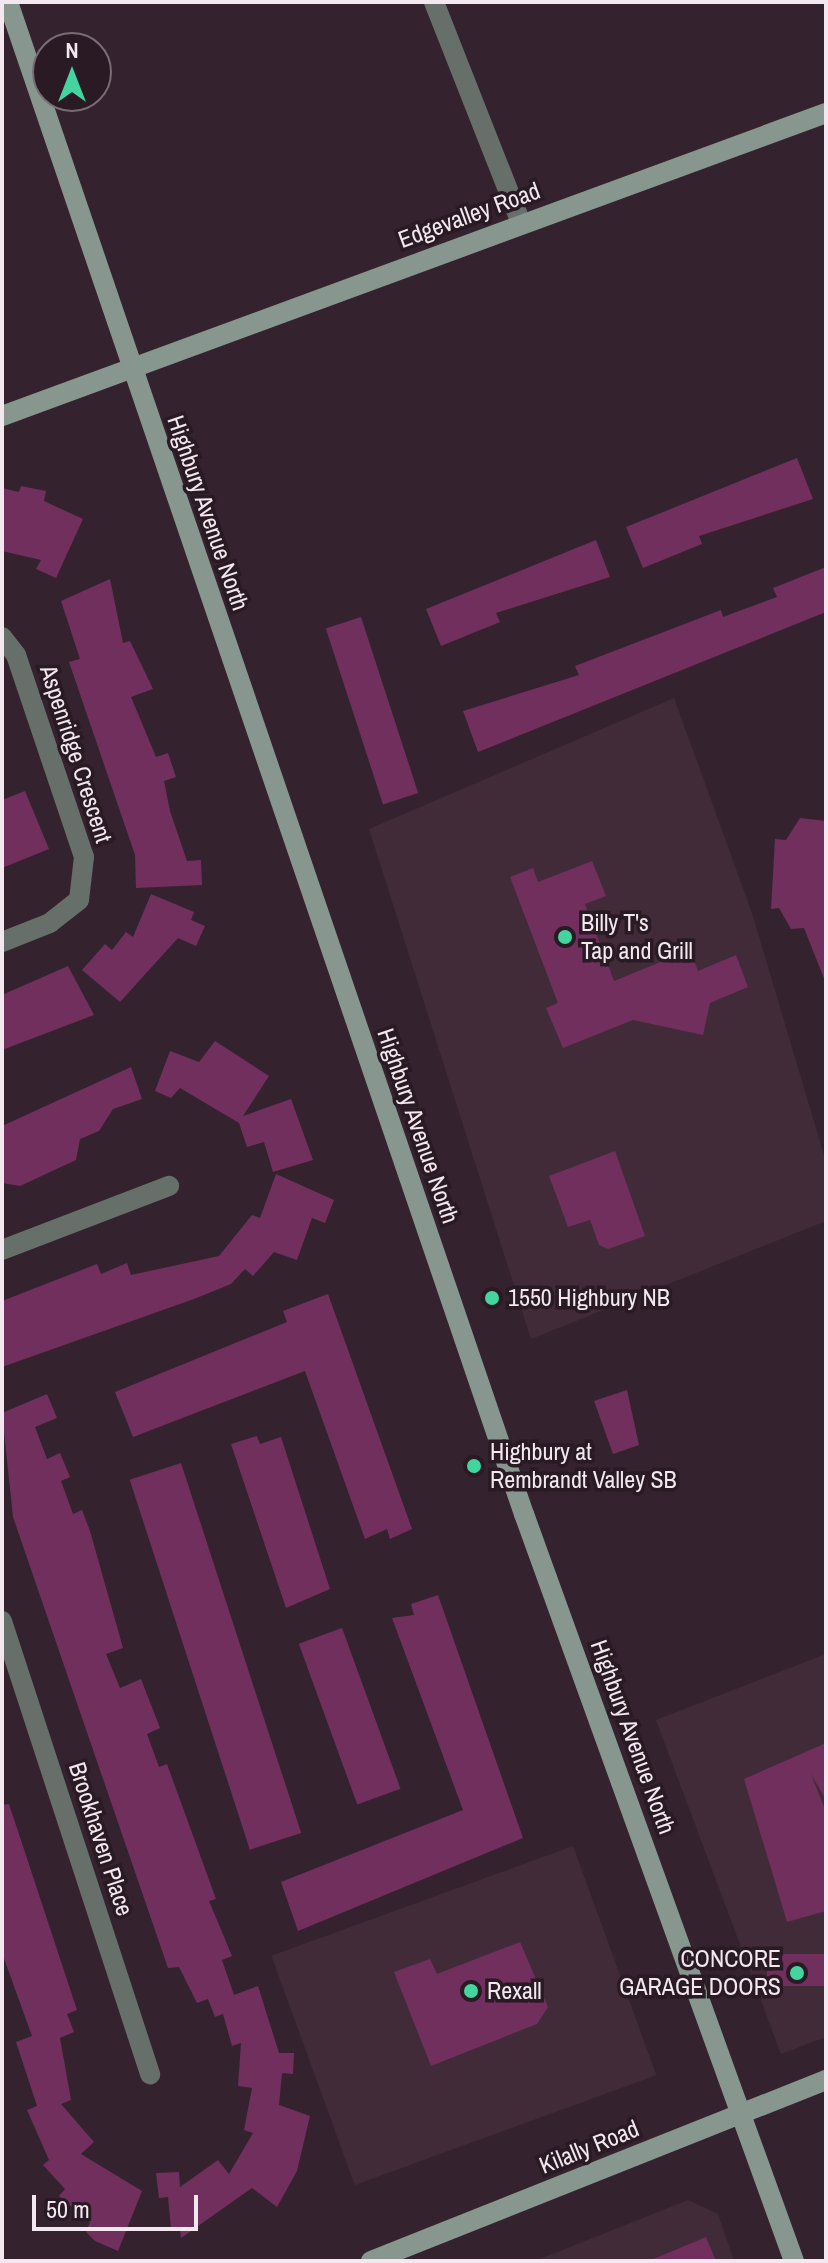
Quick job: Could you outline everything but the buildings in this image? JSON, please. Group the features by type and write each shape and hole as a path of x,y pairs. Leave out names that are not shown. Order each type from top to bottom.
{"main road":[{"name":"Highbury Avenue North","path":"8,2 130,367 524,1514 794,2261"},
{"name":"Edgevalley Road","path":"2,416 826,113"},
{"name":"Kilally Road","path":"371,2261 826,2080"}],"street":[{"path":"434,2 521,223"},
{"name":"Aspenridge Crescent","path":"2,637 16,655 84,857 79,900 50,923 2,942"},
{"path":"2,1250 169,1186"},
{"name":"Brookhaven Place","path":"2,1621 150,2074"}],"shaded area":[{"path":"674,698 752,913 826,1162 826,1221 531,1339 369,829"},
{"path":"826,1654 826,2037 781,2054 656,1720"},
{"path":"573,1846 656,2075 355,2185 271,1956"},
{"path":"688,2200 718,2214 734,2261 535,2261"}],"place":[{"name":"Billy T's Tap and Grill","path":"565,937"},
{"name":"1550 Highbury NB","path":"492,1298"},
{"name":"Highbury at Rembrandt Valley SB","path":"474,1466"},
{"name":"CONCORE GARAGE DOORS","path":"797,1973"},
{"name":"Rexall","path":"471,1991"}]}
